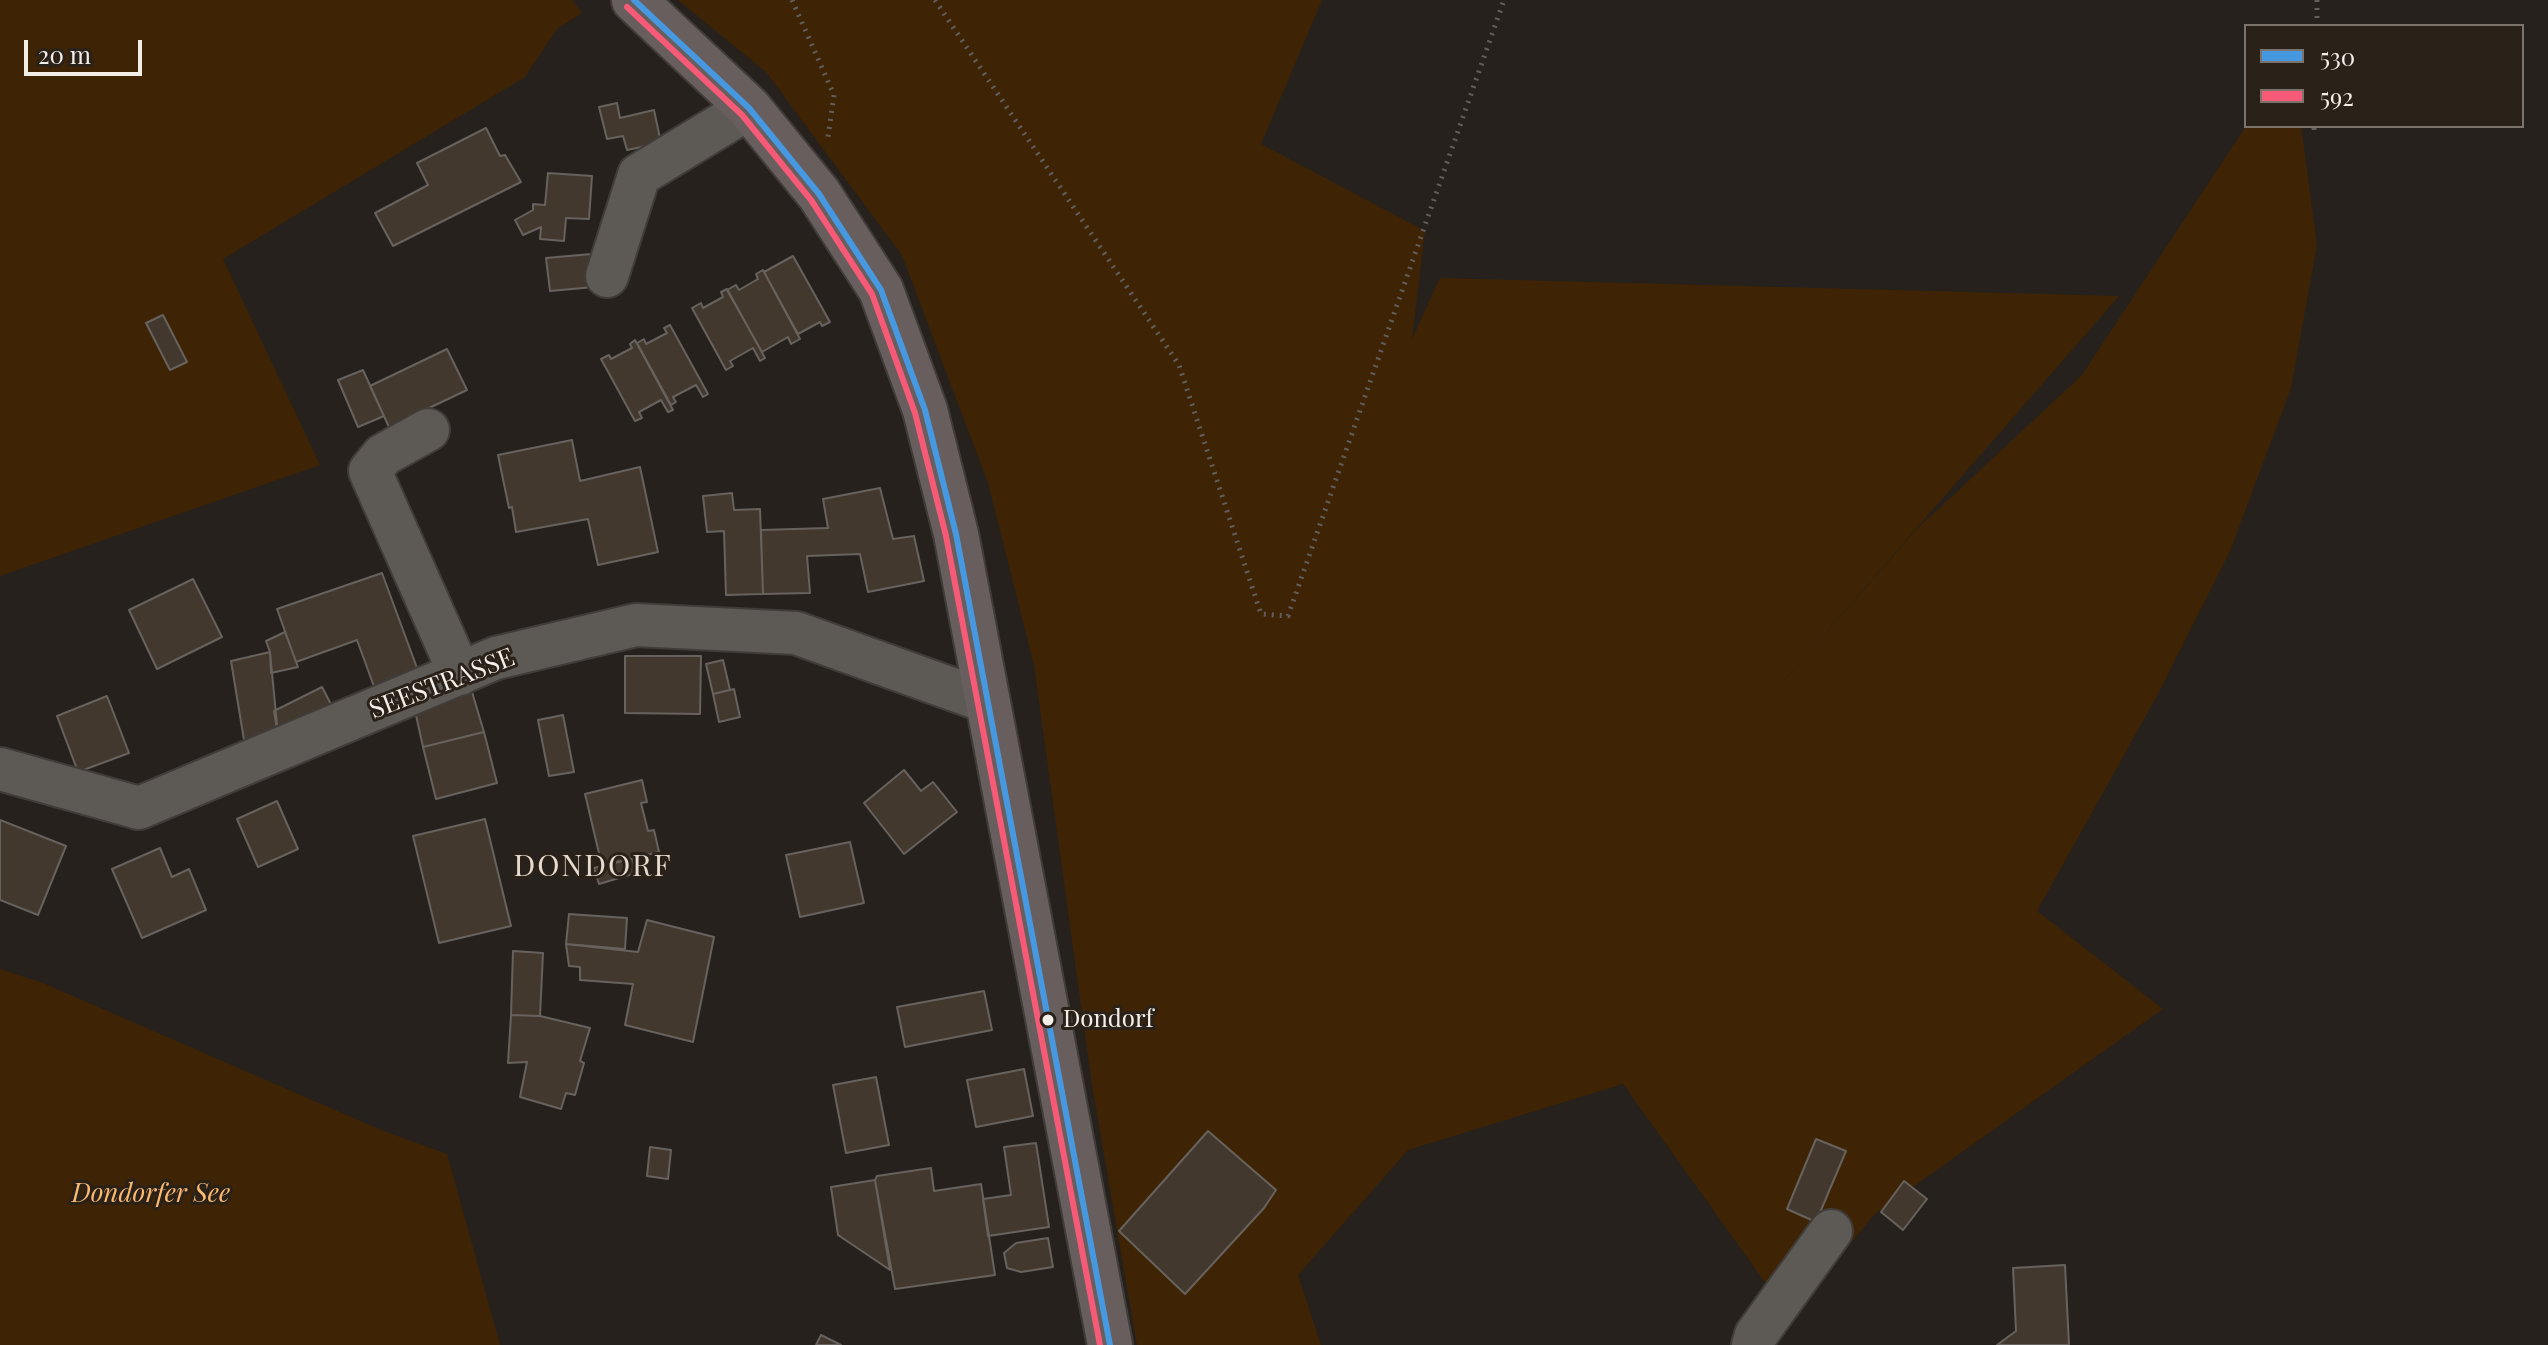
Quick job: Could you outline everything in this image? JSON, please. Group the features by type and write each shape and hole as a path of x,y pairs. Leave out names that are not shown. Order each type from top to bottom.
{"main road":[{"path":"634,0 749,108 819,194 881,290 925,410 956,534 1110,1345"}],"street":[{"path":"607,276 639,175 749,108"},
{"path":"428,430 383,455 370,471 460,674"},
{"name":"SEESTRASSE","path":"0,769 139,808 496,658 636,625 796,633 988,702"},
{"path":"1753,1345 1756,1335 1831,1231"}],"path":[{"path":"792,0 834,95 819,194"},
{"path":"935,0 1179,365 1261,614 1288,616 1504,0"},
{"path":"2317,0 2317,24"}],"green space":[{"path":"0,0 572,0 582,13 557,29 525,77 223,259 320,465 0,576"},
{"path":"678,0 1322,0 1261,144 1425,231 1412,339 1440,278 2119,296 1734,738 1916,530 2082,375 2245,128 2301,128 2317,245 2291,388 2230,551 2158,694 2037,911 2163,1009 1875,1214 1789,1316 1623,1084 1408,1150 1298,1275 1321,1345 1137,1345 1092,1085 1034,665 988,483 902,255 766,72"},
{"name":"Dondorfer See","path":"0,969 43,983 381,1130 447,1154 500,1345 0,1345"}],"building":[{"path":"617,103 620,118 654,110 661,143 627,150 623,136 607,139 599,107"},
{"path":"486,128 500,156 505,155 521,182 393,246 375,213 428,185 417,163"},
{"path":"548,173 592,176 589,219 566,218 564,241 540,239 541,227 523,235 515,220 533,210 533,204 545,205"},
{"path":"591,254 594,287 550,291 546,258"},
{"path":"793,256 830,322 822,326 820,322 798,334 764,272"},
{"path":"763,270 800,339 791,344 788,337 762,352 727,290 736,285 739,290 758,279 756,274"},
{"path":"727,289 765,358 760,361 753,348 730,361 733,366 726,370 692,308 701,303 703,308 723,297 721,292"},
{"path":"163,315 187,362 170,370 146,323"},
{"path":"670,325 708,394 703,397 696,385 673,397 676,402 671,405 637,343 644,339 646,344 667,333 664,328"},
{"path":"635,340 673,410 668,412 661,400 639,412 642,418 635,421 601,359 609,355 611,359 632,348 630,344"},
{"path":"447,349 467,390 389,427 370,386"},
{"path":"363,370 384,416 358,427 338,380"},
{"path":"572,440 580,481 640,467 658,552 598,565 588,519 516,532 498,455"},
{"path":"880,488 893,539 914,536 924,581 868,592 860,554 807,556 810,593 763,594 761,530 828,528 823,499"},
{"path":"732,493 734,510 760,509 763,594 726,595 724,531 707,532 703,496"},
{"path":"382,573 420,676 376,692 357,640 296,662 277,609"},
{"path":"193,579 222,637 157,669 129,610"},
{"path":"285,632 298,667 271,673 266,641"},
{"path":"270,652 278,735 244,740 231,661"},
{"path":"625,656 701,656 700,714 625,713"},
{"path":"723,660 730,690 713,694 706,664"},
{"path":"469,682 484,732 423,747 414,706"},
{"path":"322,687 334,710 278,735 274,711"},
{"path":"734,689 740,717 719,722 713,694"},
{"path":"107,696 129,753 78,772 57,716"},
{"path":"563,715 574,772 549,776 538,720"},
{"path":"484,732 497,783 436,799 423,747"},
{"path":"904,770 921,791 933,782 957,812 904,854 864,803"},
{"path":"642,780 647,802 641,803 648,831 654,830 659,852 602,866 585,794"},
{"path":"277,801 298,849 258,867 237,819"},
{"path":"485,819 511,926 439,943 413,836"},
{"path":"0,820 66,846 38,915 0,900"},
{"path":"850,842 864,903 800,917 786,855"},
{"path":"160,848 172,877 189,869 206,910 142,938 112,869"},
{"path":"632,858 636,873 599,884 594,868"},
{"path":"569,914 627,918 625,949 566,944"},
{"path":"647,920 714,937 693,1042 625,1025 633,984 580,980 580,967 569,966 566,944 638,952"},
{"path":"513,951 543,953 540,1016 511,1015"},
{"path":"984,991 992,1030 905,1047 897,1007"},
{"path":"511,1015 540,1016 590,1028 580,1061 584,1063 575,1095 566,1093 561,1109 520,1097 527,1062 508,1063"},
{"path":"1024,1069 1033,1116 976,1127 967,1080"},
{"path":"876,1077 889,1145 846,1153 833,1085"},
{"path":"1208,1131 1276,1190 1264,1208 1185,1294 1119,1231"},
{"path":"1816,1139 1846,1151 1816,1222 1787,1209"},
{"path":"1036,1143 1049,1227 988,1236 983,1199 1011,1195 1004,1147"},
{"path":"650,1147 671,1150 668,1179 647,1176"},
{"path":"931,1168 934,1191 981,1184 995,1275 895,1289 875,1180 877,1176"},
{"path":"875,1180 890,1270 838,1235 831,1187"},
{"path":"1904,1181 1927,1199 1903,1230 1881,1212"},
{"path":"1048,1238 1053,1267 1021,1272 1007,1268 1004,1253 1016,1243"},
{"path":"2065,1265 2069,1345 1997,1345 2016,1331 2013,1268"},
{"path":"821,1335 841,1345 816,1345"}],"transit line":[{"name":"530","path":"634,0 749,108 819,194 881,290 925,410 956,534 1110,1345"},
{"name":"592","path":"627,7 742,115 811,200 872,294 915,413 946,536 1100,1345"}],"place":[{"name":"Dondorf","path":"1048,1020"}],"district":[{"name":"DONDORF","path":"593,867"}]}
